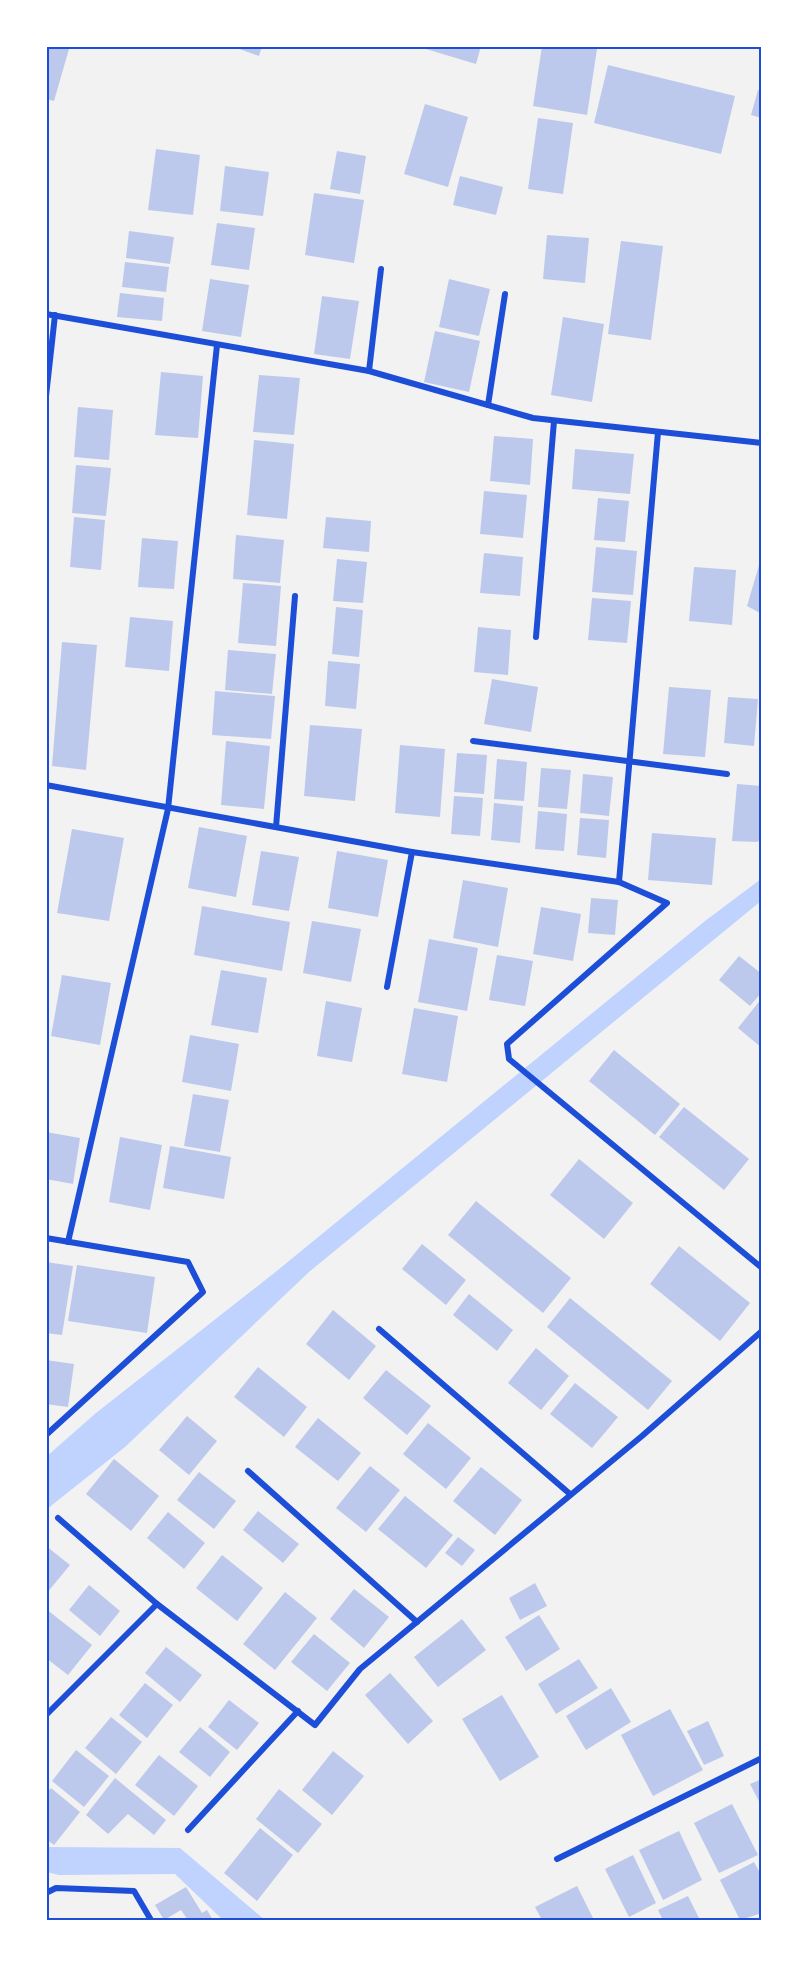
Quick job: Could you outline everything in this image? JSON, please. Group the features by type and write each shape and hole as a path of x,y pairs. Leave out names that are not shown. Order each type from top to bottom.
{"street":[{"path":"369,371 381,269"},
{"path":"488,405 505,294"},
{"path":"46,314 369,371 533,418 762,443"},
{"path":"46,396 55,315"},
{"path":"68,1242 168,809 217,345"},
{"path":"536,637 554,421"},
{"path":"619,882 658,432"},
{"path":"276,827 296,597"},
{"path":"473,741 727,774"},
{"path":"46,785 412,852 619,882 667,903 507,1044 509,1059 762,1268"},
{"path":"387,987 412,852"},
{"path":"46,1238 188,1262 203,1292 46,1435"},
{"path":"379,1329 570,1494"},
{"path":"58,1518 157,1604 315,1725 360,1669 642,1436 762,1331"},
{"path":"248,1471 417,1622"},
{"path":"46,1715 157,1604"},
{"path":"188,1830 298,1711"},
{"path":"556,1859 762,1758"},
{"path":"46,1893 56,1888 134,1892 151,1920"}],"water":[{"path":"761,879 761,901 309,1272 125,1447 47,1509 47,1456 96,1413 273,1274 705,921"},
{"path":"47,1847 180,1848 265,1920 223,1920 175,1874 59,1875 47,1872"}],"building":[{"path":"46,46 69,49 54,101 46,99"},
{"path":"231,46 262,46 259,56"},
{"path":"416,46 481,46 476,64"},
{"path":"542,46 597,49 587,115 533,106"},
{"path":"608,65 735,96 721,154 594,123"},
{"path":"758,90 762,91 762,118 751,115"},
{"path":"425,104 468,117 448,187 404,174"},
{"path":"538,118 573,123 563,194 528,189"},
{"path":"156,149 200,155 193,215 148,210"},
{"path":"337,151 366,156 360,194 330,189"},
{"path":"225,166 269,172 263,216 220,211"},
{"path":"460,176 503,187 496,215 453,205"},
{"path":"314,193 364,200 354,263 305,255"},
{"path":"217,223 255,228 249,270 211,265"},
{"path":"129,231 174,237 170,264 126,258"},
{"path":"547,235 589,238 585,283 543,279"},
{"path":"621,241 663,246 651,340 608,334"},
{"path":"125,262 169,267 166,292 122,287"},
{"path":"210,279 249,285 241,337 202,331"},
{"path":"449,279 490,289 479,336 439,327"},
{"path":"120,293 164,298 162,321 117,317"},
{"path":"322,296 359,301 350,359 314,354"},
{"path":"563,317 604,324 592,402 551,395"},
{"path":"435,331 480,341 469,392 424,382"},
{"path":"161,372 203,376 198,438 155,435"},
{"path":"259,375 300,378 294,435 253,432"},
{"path":"78,407 113,410 109,460 74,457"},
{"path":"494,436 533,439 530,485 490,481"},
{"path":"254,440 294,444 287,519 247,515"},
{"path":"575,449 634,454 630,494 572,489"},
{"path":"76,465 111,468 106,516 72,513"},
{"path":"484,491 527,495 523,538 480,534"},
{"path":"598,498 629,501 625,542 594,540"},
{"path":"74,517 105,520 101,570 70,567"},
{"path":"326,517 371,521 369,552 323,548"},
{"path":"236,535 284,540 280,583 233,579"},
{"path":"142,538 178,541 174,589 138,587"},
{"path":"596,547 637,551 633,595 592,592"},
{"path":"484,553 523,557 520,596 480,593"},
{"path":"762,555 762,614 747,606"},
{"path":"337,559 367,562 363,603 333,601"},
{"path":"694,567 736,570 732,625 689,621"},
{"path":"243,583 281,586 276,646 238,643"},
{"path":"592,598 631,601 627,643 588,640"},
{"path":"336,607 363,610 359,657 332,654"},
{"path":"130,617 173,621 169,671 125,667"},
{"path":"478,627 511,630 508,675 474,672"},
{"path":"62,642 97,645 86,770 52,766"},
{"path":"228,650 276,654 272,694 225,690"},
{"path":"328,661 360,664 356,709 325,706"},
{"path":"492,679 538,687 531,732 484,724"},
{"path":"669,687 711,690 705,757 663,754"},
{"path":"215,691 275,696 271,739 212,735"},
{"path":"728,697 758,699 754,746 724,743"},
{"path":"310,725 362,729 355,801 304,796"},
{"path":"226,741 270,746 264,809 221,805"},
{"path":"400,745 445,749 440,817 395,813"},
{"path":"457,753 487,755 484,794 454,792"},
{"path":"497,759 527,762 524,801 494,799"},
{"path":"541,768 571,770 567,809 538,807"},
{"path":"583,774 613,777 609,816 580,813"},
{"path":"737,784 762,786 762,839 757,842 732,841"},
{"path":"454,796 483,798 480,836 451,834"},
{"path":"494,803 523,806 520,843 491,840"},
{"path":"538,811 567,814 564,851 535,849"},
{"path":"580,818 609,820 606,858 577,855"},
{"path":"199,827 247,836 236,897 188,888"},
{"path":"72,829 124,838 109,921 57,913"},
{"path":"652,833 716,838 712,885 648,880"},
{"path":"261,851 299,857 289,911 252,905"},
{"path":"337,851 388,860 378,917 328,908"},
{"path":"463,880 508,888 498,947 453,938"},
{"path":"591,898 618,900 615,935 588,933"},
{"path":"202,906 290,922 282,971 194,955"},
{"path":"541,907 581,914 573,961 533,954"},
{"path":"312,921 361,929 351,982 303,973"},
{"path":"429,939 478,948 467,1011 418,1002"},
{"path":"497,955 533,961 525,1006 489,1000"},
{"path":"739,956 762,974 762,992 750,1006 719,980"},
{"path":"221,970 267,978 258,1033 211,1025"},
{"path":"62,975 111,983 100,1045 51,1036"},
{"path":"762,998 762,1048 738,1028"},
{"path":"326,1001 362,1008 352,1062 317,1056"},
{"path":"414,1008 458,1016 447,1082 402,1074"},
{"path":"190,1035 239,1044 231,1091 182,1082"},
{"path":"614,1050 680,1104 655,1135 589,1081"},
{"path":"193,1094 229,1100 220,1152 184,1146"},
{"path":"684,1107 749,1159 724,1190 659,1137"},
{"path":"46,1132 80,1138 73,1184 46,1179"},
{"path":"120,1137 162,1145 150,1210 109,1202"},
{"path":"170,1146 231,1157 224,1199 163,1188"},
{"path":"579,1159 633,1203 604,1239 550,1195"},
{"path":"476,1201 571,1278 543,1313 448,1235"},
{"path":"422,1244 466,1280 446,1305 402,1269"},
{"path":"679,1246 750,1303 720,1341 650,1284"},
{"path":"46,1262 73,1266 62,1335 46,1333"},
{"path":"77,1265 155,1277 147,1333 68,1321"},
{"path":"469,1294 513,1330 497,1351 453,1315"},
{"path":"570,1298 672,1381 648,1410 547,1327"},
{"path":"333,1310 376,1346 349,1380 306,1344"},
{"path":"536,1348 569,1376 541,1410 508,1383"},
{"path":"46,1360 74,1364 68,1407 46,1404"},
{"path":"258,1367 307,1407 284,1437 234,1397"},
{"path":"386,1370 431,1406 407,1435 363,1398"},
{"path":"575,1383 618,1417 592,1448 550,1414"},
{"path":"187,1416 217,1441 189,1475 159,1450"},
{"path":"318,1418 361,1453 338,1481 295,1447"},
{"path":"428,1423 471,1458 446,1489 403,1454"},
{"path":"114,1459 159,1496 131,1531 86,1494"},
{"path":"370,1466 400,1490 366,1532 336,1508"},
{"path":"481,1467 522,1500 495,1535 453,1501"},
{"path":"199,1472 236,1501 214,1529 177,1500"},
{"path":"405,1496 453,1535 426,1568 378,1529"},
{"path":"258,1511 299,1544 283,1563 243,1530"},
{"path":"168,1512 205,1543 184,1569 147,1538"},
{"path":"458,1537 475,1550 462,1566 445,1553"},
{"path":"46,1546 70,1565 46,1594"},
{"path":"222,1555 263,1588 237,1621 196,1588"},
{"path":"535,1583 547,1606 520,1620 509,1598"},
{"path":"89,1585 120,1611 100,1636 69,1610"},
{"path":"354,1589 389,1617 364,1648 330,1619"},
{"path":"285,1592 317,1618 275,1670 243,1644"},
{"path":"46,1609 92,1645 68,1675 46,1658"},
{"path":"539,1615 560,1649 526,1671 505,1637"},
{"path":"462,1619 486,1650 438,1687 414,1657"},
{"path":"314,1634 350,1663 327,1691 291,1662"},
{"path":"166,1647 202,1675 180,1702 145,1673"},
{"path":"579,1659 598,1688 556,1714 538,1684"},
{"path":"390,1673 433,1721 408,1744 365,1695"},
{"path":"145,1683 173,1705 147,1738 119,1715"},
{"path":"611,1688 631,1722 586,1750 566,1716"},
{"path":"502,1695 539,1757 500,1781 462,1719"},
{"path":"229,1700 259,1723 237,1750 208,1727"},
{"path":"670,1709 703,1770 653,1796 621,1735"},
{"path":"111,1717 142,1742 116,1774 85,1748"},
{"path":"708,1721 724,1756 704,1765 687,1731"},
{"path":"200,1727 230,1752 210,1777 179,1752"},
{"path":"76,1750 109,1776 84,1807 52,1781"},
{"path":"333,1751 364,1776 332,1815 302,1790"},
{"path":"159,1755 198,1786 174,1816 135,1785"},
{"path":"115,1778 166,1820 154,1835 128,1814 108,1834 86,1815"},
{"path":"762,1779 762,1807 750,1784"},
{"path":"51,1788 80,1812 54,1845 46,1839 46,1794"},
{"path":"279,1789 322,1824 298,1853 256,1819"},
{"path":"732,1804 758,1855 719,1873 694,1823"},
{"path":"260,1828 293,1855 257,1901 224,1873"},
{"path":"679,1831 702,1880 663,1900 639,1850"},
{"path":"633,1855 656,1903 629,1917 605,1869"},
{"path":"754,1862 762,1877 762,1913 740,1920 720,1880"},
{"path":"577,1886 594,1920 542,1920 535,1907"},
{"path":"186,1887 202,1913 207,1910 213,1920 188,1920 181,1910 164,1920 155,1905"},
{"path":"688,1896 700,1920 663,1920 658,1910"}]}
